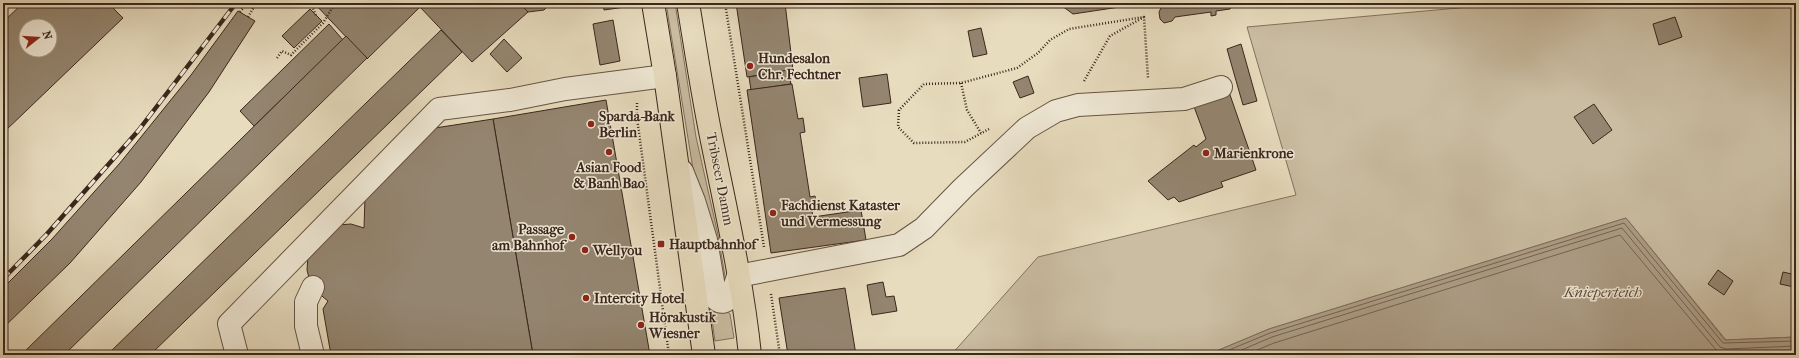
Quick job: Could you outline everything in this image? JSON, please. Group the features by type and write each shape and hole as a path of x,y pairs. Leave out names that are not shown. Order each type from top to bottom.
{"main road":[{"path":"653,3 665,76 704,355"},
{"name":"Tribseer Damm","path":"688,3 702,92 724,196 750,355"}],"lane":[{"path":"237,355 229,324 439,109 510,100 565,89 665,76"},
{"path":"675,151 694,201 706,240 716,299 718,301 726,301 732,295 738,276 899,245 924,228 963,188 1027,128 1056,111 1078,105 1184,99 1221,87"},
{"path":"313,287 306,302 306,326 313,355"}],"path":[{"path":"240,12 247,3"},
{"path":"311,3 316,16"},
{"path":"725,3 768,270 780,355"},
{"path":"278,58 282,51 291,55 323,23 334,5"},
{"path":"248,17 254,7"},
{"path":"994,127 965,142 914,142 898,127 899,110 924,84 961,83 1017,68 1038,53 1050,40 1069,29 1144,17"},
{"path":"1079,84 1084,81 1110,36 1144,17"},
{"path":"1144,17 1150,100"},
{"path":"638,80 637,118 669,355"},
{"path":"961,83 967,110 981,133"}],"shaded area":[{"path":"666,3 675,3 696,137 718,235 727,288 724,290 693,169"},
{"path":"1514,3 1796,3 1796,337 1726,340 1626,218 1269,329 1207,355 951,355 1038,257 1296,195 1247,27"},
{"path":"714,310 728,312 730,314 734,338 715,341 711,313"}],"water":[{"name":"Knieperteich","path":"1626,218 1725,340 1796,337 1796,355 1207,355 1269,329"}],"building":[{"path":"23,3 108,3 123,18 3,133 3,22"},
{"path":"314,3 519,3 528,12 472,62 420,7 367,59"},
{"path":"519,3 551,3 544,10 528,12"},
{"path":"603,3 631,3 632,6 604,10"},
{"path":"736,3 785,3 793,70 747,77"},
{"path":"1058,3 1132,3 1133,5 1073,14"},
{"path":"1161,3 1234,3 1230,9 1216,11 1216,15 1211,16 1211,12 1175,17 1172,21 1164,23 1160,19 1159,12"},
{"path":"310,9 322,21 294,48 282,36"},
{"path":"238,11 255,21 209,92 141,182 70,263 3,328 3,288 52,239 120,163 191,75"},
{"path":"1675,17 1682,37 1659,45 1653,24"},
{"path":"613,20 620,61 600,65 593,24"},
{"path":"329,24 343,40 254,126 240,111"},
{"path":"981,28 987,54 973,57 968,31"},
{"path":"441,30 462,52 150,355 107,355"},
{"path":"346,36 367,58 64,355 21,355"},
{"path":"504,39 522,58 507,72 490,54"},
{"path":"1241,44 1257,101 1243,105 1227,49"},
{"path":"788,70 791,84 751,90 749,77"},
{"path":"887,74 891,103 863,107 859,78"},
{"path":"1028,76 1034,93 1020,98 1013,82"},
{"path":"792,84 798,119 803,118 805,132 800,133 810,197 815,196 817,209 812,211 813,217 861,210 866,240 771,253 747,90"},
{"path":"1229,92 1256,170 1221,182 1223,187 1179,202 1174,197 1168,200 1148,181 1194,145 1196,147 1206,139 1193,104"},
{"name":"Passage am Bahnhof","path":"606,100 650,355 533,355 493,119"},
{"path":"1594,104 1612,130 1593,144 1574,117"},
{"path":"493,119 533,355 331,355 323,309 328,301 317,292 309,278 307,270 308,255 338,225 351,224 364,228 365,197 435,128"},
{"path":"1718,270 1733,281 1724,295 1708,284"},
{"path":"1783,272 1796,275 1794,287 1780,284"},
{"path":"883,282 886,297 894,296 897,311 872,315 867,285"},
{"path":"845,288 856,355 788,355 779,298"}],"railway":[{"path":"3,279 46,235 138,131 236,3"}],"place":[{"name":"Hundesalon Chr. Fechtner","path":"750,66"},
{"name":"Sparda-Bank Berlin","path":"591,124"},
{"name":"Asian Food & Banh Bao","path":"609,152"},
{"name":"Marienkrone","path":"1206,153"},
{"name":"Fachdienst Kataster und Vermessung","path":"773,213"},
{"name":"Passage am Bahnhof","path":"572,237"},
{"name":"Hauptbahnhof","path":"661,244"},
{"name":"Wellyou","path":"585,250"},
{"name":"Intercity Hotel","path":"586,298"},
{"name":"Hörakustik Wiesner","path":"641,325"}]}
